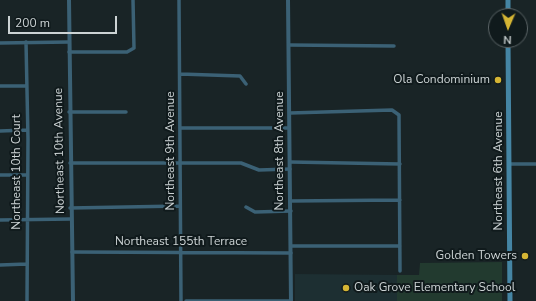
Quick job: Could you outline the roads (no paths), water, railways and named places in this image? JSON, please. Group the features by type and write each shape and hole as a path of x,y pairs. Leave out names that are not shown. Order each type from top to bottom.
{"main road":[{"name":"Northeast 6th Avenue","path":"508,48 510,301"}],"street":[{"name":"Northeast 10th Avenue","path":"69,0 70,219 73,301"},
{"path":"69,52 127,52 134,48 133,0"},
{"name":"Northeast 9th Avenue","path":"179,0 180,206 182,252 181,301"},
{"name":"Northeast 8th Avenue","path":"288,0 291,301"},
{"name":"Northeast 10th Court","path":"26,42 28,130 27,301"},
{"path":"0,43 69,42"},
{"path":"289,45 394,46"},
{"path":"180,74 240,76 246,84"},
{"path":"0,86 26,86"},
{"path":"290,113 392,110 399,115 400,271"},
{"path":"69,112 126,112"},
{"path":"180,128 289,128"},
{"path":"0,131 28,130"},
{"path":"290,162 400,164"},
{"path":"70,163 240,163 259,170 290,170"},
{"path":"510,164 536,164"},
{"path":"0,175 27,175"},
{"path":"290,201 400,200"},
{"path":"70,208 180,206"},
{"path":"246,207 255,212 291,211"},
{"path":"0,220 70,219"},
{"path":"291,246 400,246"},
{"name":"Northeast 155th Terrace","path":"72,252 291,252"},
{"path":"0,265 27,264"},
{"path":"186,301 291,301"}],"place":[{"name":"Ola Condominium","path":"498,80"},
{"name":"Golden Towers","path":"525,256"},
{"name":"Oak Grove Elementary School","path":"346,288"}]}
